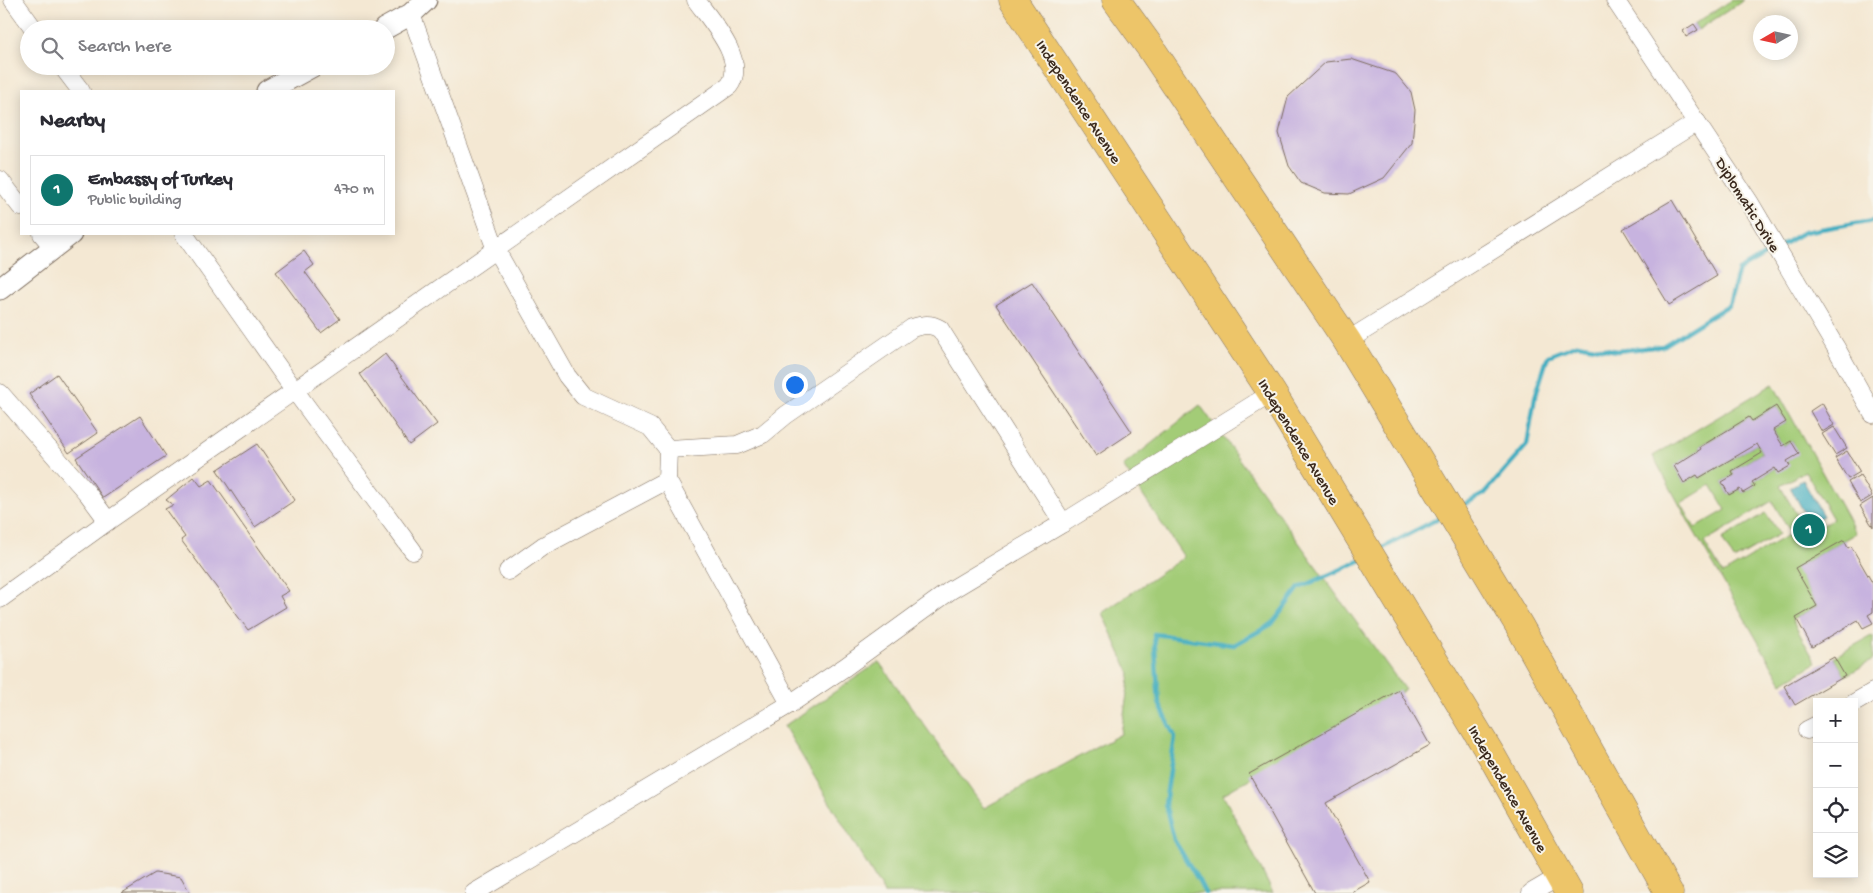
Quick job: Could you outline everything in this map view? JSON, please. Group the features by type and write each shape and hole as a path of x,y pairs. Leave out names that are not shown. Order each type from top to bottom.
{"main road":[{"name":"Independence Avenue","path":"1013,0 1272,393 1493,758 1565,885"},
{"path":"1116,0 1150,47 1346,341 1520,627 1669,893"}],"street":[{"path":"13,0 27,20"},
{"path":"0,599 108,520 729,86 735,79 736,70 734,63 722,37 696,0"},
{"name":"Diplomatic Drive","path":"1615,0 1750,203 1873,414"},
{"path":"395,21 418,5 496,250 567,376 583,396 650,427 668,449 667,480 790,704"},
{"path":"69,75 80,90"},
{"path":"269,90 296,75"},
{"path":"1346,341 1696,122"},
{"path":"0,180 20,206"},
{"path":"0,289 47,241 68,235"},
{"path":"185,235 295,391 413,551"},
{"path":"668,449 737,446 763,434 786,415 912,328 924,324 933,325 940,330 1063,523"},
{"path":"0,392 108,520"},
{"path":"474,893 790,704 845,667 951,590 1272,393"},
{"path":"508,571 543,546 667,480"},
{"path":"1858,701 1873,692"},
{"path":"1532,893 1565,885"}],"green space":[{"path":"1732,0 1744,0 1698,30 1694,24"},
{"path":"1773,384 1856,533 1796,568 1817,606 1792,620 1816,663 1782,683 1691,526 1653,456","holes":["1776,406 1786,422 1773,430 1783,446 1791,441 1798,454 1752,482 1755,486 1743,493 1740,489 1729,495 1722,482 1734,475 1732,471 1762,453 1757,444 1699,478 1697,475 1684,483 1674,466 1701,449 1700,446 1749,417 1752,421","1805,471 1833,519 1808,534 1780,486","1711,485 1726,510 1695,528 1681,503","1772,501 1791,533 1723,574 1704,542"]},
{"path":"1200,405 1405,690 1223,794 1273,893 884,893 784,726 879,662 984,808 1121,734 1130,674 1102,613 1184,557 1123,466"},
{"path":"1766,513 1779,534 1734,560 1722,539"},
{"path":"1873,635 1873,660 1845,676 1834,657"}],"water":[{"path":"1803,480 1823,516 1810,523 1790,487"}],"building":[{"path":"1694,24 1698,30 1686,37 1683,31"},
{"path":"1351,59 1396,74 1411,92 1415,110 1412,143 1384,178 1349,194 1325,193 1301,183 1289,166 1279,133 1288,97 1326,62"},
{"path":"1672,200 1717,276 1669,305 1623,229"},
{"path":"304,251 314,265 305,272 340,319 321,333 276,272"},
{"path":"1032,282 1132,432 1096,456 996,305"},
{"path":"385,354 437,424 409,445 360,374"},
{"path":"57,374 98,433 69,453 29,394"},
{"path":"1822,403 1834,425 1822,432 1810,411"},
{"path":"1776,406 1786,422 1773,430 1783,446 1791,441 1799,454 1787,461 1790,466 1778,473 1775,468 1752,482 1755,486 1743,493 1740,489 1729,495 1722,482 1734,475 1732,471 1762,453 1757,444 1699,478 1697,475 1684,483 1674,466 1701,449 1700,447 1749,417 1752,421"},
{"path":"140,416 166,456 103,498 76,458"},
{"path":"1834,427 1847,448 1835,455 1822,434"},
{"path":"257,444 295,500 255,527 217,470"},
{"path":"1847,451 1860,472 1848,479 1835,458"},
{"path":"1860,475 1872,496 1860,503 1848,482"},
{"path":"194,477 201,486 211,480 289,591 280,596 286,607 248,630 181,540 185,537 165,509 173,505 166,500"},
{"path":"1873,498 1873,527 1860,506"},
{"path":"1844,540 1848,548 1851,546 1873,584 1873,612 1868,615 1873,623 1863,628 1858,620 1812,647 1796,618 1817,606 1795,568"},
{"path":"1834,657 1845,676 1795,705 1784,686"},
{"path":"1399,690 1430,745 1326,803 1370,882 1351,893 1315,893 1249,774"},
{"path":"155,873 181,877 190,893 122,893"}],"waterway":[{"path":"1780,246 1804,232 1873,220"},
{"path":"1459,507 1484,494 1527,445 1535,397 1548,356 1578,344 1617,351 1663,346 1729,305 1739,270 1773,250"},
{"path":"1377,551 1443,516"},
{"path":"1205,893 1174,840 1165,804 1175,737 1159,703 1154,634 1234,645 1272,624 1299,588 1362,560"}],"place":[{"name":"Embassy of Turkey","path":"1809,530"}]}
